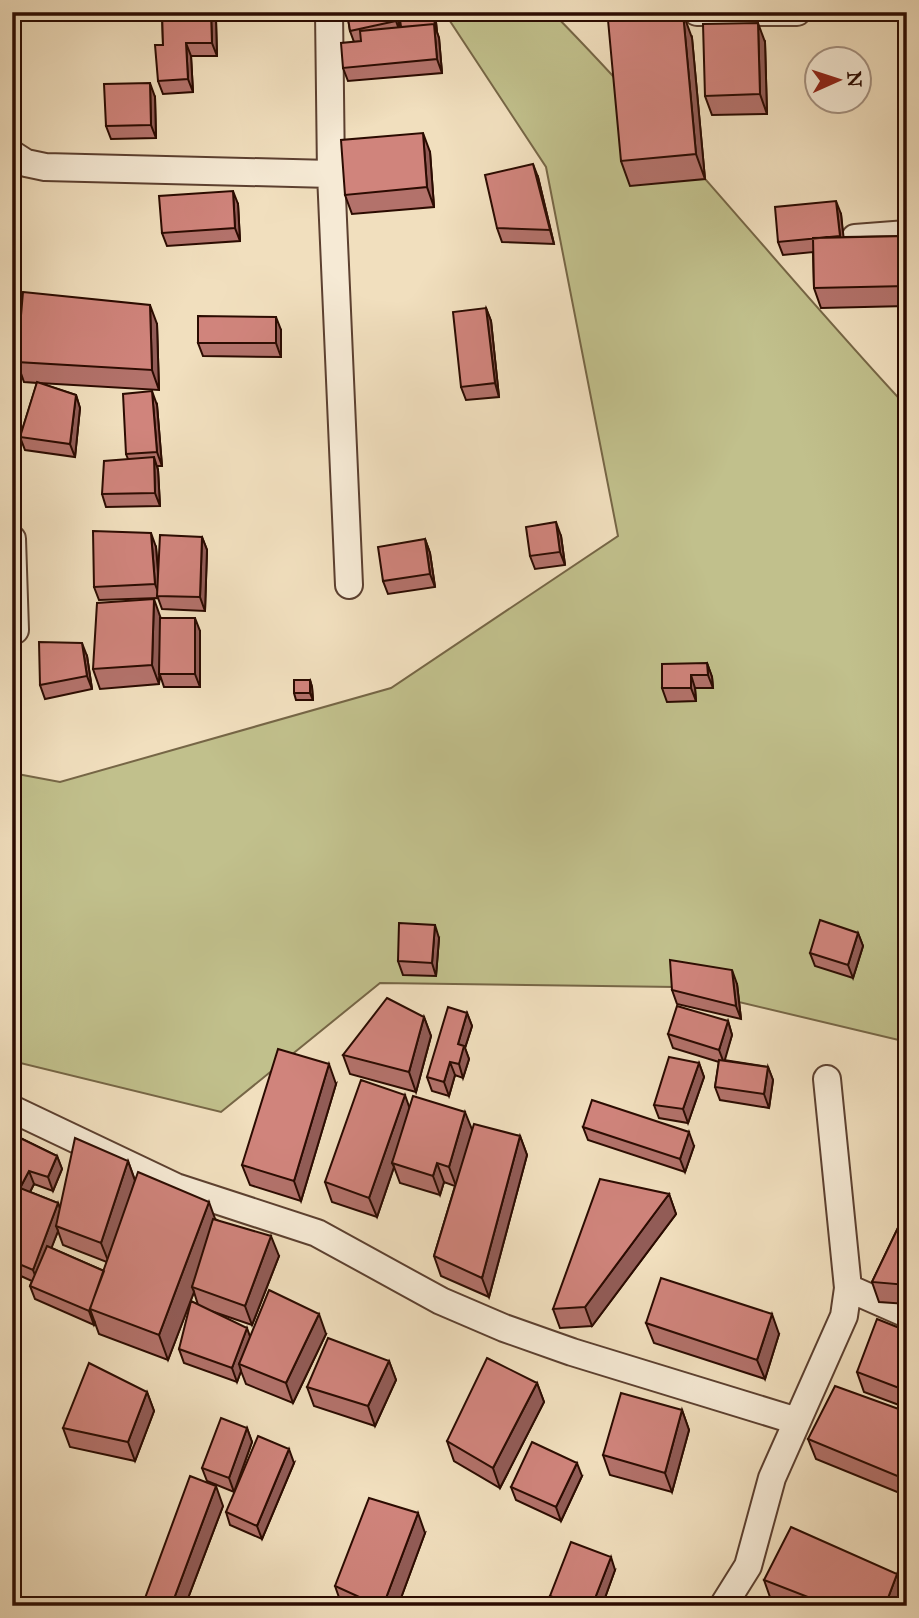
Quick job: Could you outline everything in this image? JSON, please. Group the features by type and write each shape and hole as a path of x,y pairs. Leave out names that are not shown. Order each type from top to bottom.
{"street":[{"path":"329,12 331,174 349,585"},
{"path":"698,12 797,12"},
{"path":"12,154 26,163 45,167 331,174"},
{"path":"855,238 907,234"},
{"path":"12,539 15,630"},
{"path":"723,1606 748,1566 772,1478 844,1317 849,1288 827,1079"},
{"path":"12,1109 176,1186 317,1233 441,1301 504,1328 572,1352 797,1421"},
{"path":"849,1288 907,1314"}],"shaded area":[{"path":"444,12 552,12 643,109 907,407 907,1042 676,987 380,983 221,1112 12,1061 12,773 60,782 391,688 618,536 546,167"}],"building":[{"path":"162,12 211,12 212,43 186,43 188,79 158,81 155,45 163,45"},
{"path":"347,12 394,12 396,21 350,31"},
{"path":"399,12 433,12 435,25 401,27"},
{"path":"683,13 696,154 621,161 608,20"},
{"path":"758,23 760,94 705,96 703,24"},
{"path":"434,24 437,59 343,68 341,43 361,41 360,31"},
{"path":"150,83 151,125 106,126 104,84"},
{"path":"423,133 427,187 345,195 341,140"},
{"path":"533,164 550,230 497,228 485,175"},
{"path":"233,191 235,228 162,233 159,196"},
{"path":"836,201 840,236 778,242 775,207"},
{"path":"907,236 907,286 814,288 813,238"},
{"path":"23,292 150,305 152,370 17,362"},
{"path":"486,308 495,383 461,387 453,312"},
{"path":"198,316 276,317 276,343 198,343"},
{"path":"37,382 76,395 70,444 20,437"},
{"path":"152,391 157,452 126,454 123,394"},
{"path":"154,457 155,493 102,494 104,461"},
{"path":"556,522 560,552 530,556 526,527"},
{"path":"93,531 151,533 155,584 94,587"},
{"path":"160,535 202,537 200,597 157,596"},
{"path":"425,539 430,574 383,581 378,547"},
{"path":"154,599 152,665 93,669 97,603"},
{"path":"160,618 195,618 195,674 159,674"},
{"path":"39,642 82,643 87,676 40,685"},
{"path":"707,663 708,675 691,675 691,688 662,688 662,664"},
{"path":"294,680 310,680 310,693 294,693"},
{"path":"820,920 858,933 848,965 810,953"},
{"path":"399,923 435,925 432,963 398,961"},
{"path":"670,960 732,970 736,1006 672,990"},
{"path":"387,998 424,1017 409,1072 343,1055"},
{"path":"677,1006 728,1021 719,1050 668,1034"},
{"path":"448,1007 467,1013 458,1044 464,1046 459,1064 450,1062 444,1082 427,1077"},
{"path":"278,1049 329,1064 294,1181 242,1165"},
{"path":"669,1057 699,1063 683,1109 654,1105"},
{"path":"719,1060 768,1067 764,1094 715,1087"},
{"path":"361,1080 405,1095 369,1198 325,1182"},
{"path":"413,1096 465,1112 449,1167 437,1163 433,1176 392,1163"},
{"path":"592,1100 689,1132 680,1159 583,1127"},
{"path":"474,1124 520,1136 482,1278 434,1256"},
{"path":"12,1134 57,1156 48,1177 29,1171 20,1188 12,1186"},
{"path":"75,1138 128,1161 101,1243 56,1226"},
{"path":"138,1172 209,1202 159,1335 90,1309"},
{"path":"600,1179 669,1194 585,1307 553,1309"},
{"path":"20,1188 58,1203 33,1270 12,1261 12,1208"},
{"path":"907,1209 907,1285 872,1282"},
{"path":"213,1219 271,1236 245,1306 192,1287"},
{"path":"47,1246 104,1271 89,1311 30,1286"},
{"path":"661,1278 772,1314 757,1360 646,1323"},
{"path":"269,1290 319,1314 286,1383 239,1364"},
{"path":"191,1301 247,1328 232,1368 179,1349"},
{"path":"877,1319 907,1331 907,1391 857,1372"},
{"path":"328,1338 389,1361 368,1406 307,1387"},
{"path":"487,1358 537,1383 493,1468 447,1441"},
{"path":"89,1363 147,1392 128,1442 63,1428"},
{"path":"835,1386 907,1412 907,1480 808,1439"},
{"path":"621,1393 682,1410 665,1473 603,1455"},
{"path":"221,1418 247,1428 229,1478 202,1468"},
{"path":"258,1436 289,1449 257,1526 226,1512"},
{"path":"532,1442 577,1463 556,1507 511,1487"},
{"path":"190,1476 216,1486 172,1604 144,1601"},
{"path":"369,1498 418,1513 383,1606 335,1586"},
{"path":"791,1527 897,1574 885,1606 831,1606 764,1580"},
{"path":"571,1542 611,1557 592,1606 576,1606 550,1596"},
{"path":"12,1595 45,1606 12,1606"}]}
